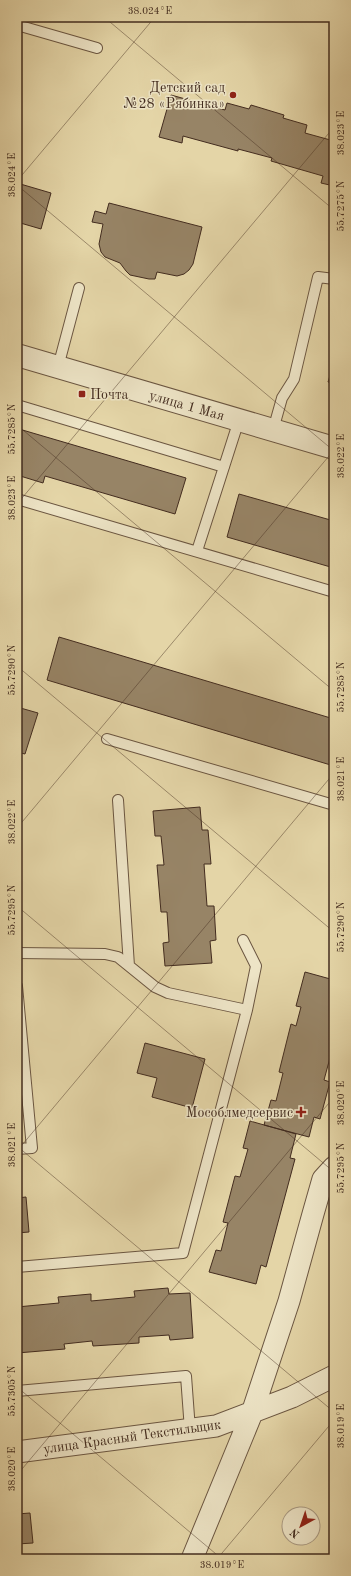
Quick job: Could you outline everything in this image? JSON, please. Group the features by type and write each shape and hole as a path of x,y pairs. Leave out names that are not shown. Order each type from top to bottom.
{"street":[{"name":"улица 1 Мая","path":"17,355 334,448"},
{"path":"192,1559 252,1413 289,1301 312,1214 324,1180 334,1167"},
{"name":"улица Красный Текстильщик","path":"17,1452 216,1426 292,1397 334,1376"}],"lane":[{"path":"17,25 97,48"},
{"path":"273,430 282,398 294,379 318,276 334,279"},
{"path":"58,367 79,288"},
{"path":"17,405 224,467"},
{"path":"197,551 239,420"},
{"path":"17,498 334,592"},
{"path":"107,739 334,805"},
{"path":"118,800 129,966"},
{"path":"17,1267 183,1253 247,1010 256,966 243,940"},
{"path":"17,953 105,954 118,957 155,987 168,993 247,1010"},
{"path":"17,986 32,1148 17,1149"},
{"path":"17,1391 186,1376 190,1430"}],"building":[{"path":"171,95 225,110 227,103 249,109 251,105 284,115 283,118 307,125 305,133 334,141 334,186 321,183 323,176 271,161 272,158 238,149 238,151 183,136 182,143 159,137"},
{"path":"17,183 51,193 41,229 17,222"},
{"path":"109,203 202,227 193,264 189,270 184,274 177,276 157,272 155,279 149,279 130,275 120,263 105,257 101,252 99,244 103,224 92,222 95,211 106,214"},
{"path":"334,362 334,384 328,382"},
{"path":"19,429 186,478 175,514 45,476 43,483 17,475 17,434"},
{"path":"239,494 334,521 334,568 227,537"},
{"path":"59,637 334,719 334,766 47,680"},
{"path":"17,707 38,713 25,754 17,752"},
{"path":"200,807 202,830 208,830 211,864 204,864 207,906 214,906 216,940 210,941 212,963 165,966 163,943 169,942 167,912 161,912 157,865 164,865 161,836 155,836 153,811"},
{"path":"305,972 334,980 334,1043 324,1080 330,1082 320,1119 314,1117 309,1137 264,1125 271,1100 276,1101 283,1073 279,1072 291,1024 296,1026 301,1007 296,1006"},
{"path":"145,1043 205,1059 192,1108 152,1097 157,1078 137,1073"},
{"path":"250,1121 296,1134 290,1158 295,1159 266,1267 261,1265 256,1284 209,1272 216,1250 221,1251 228,1223 223,1222 235,1176 240,1177 248,1149 243,1148"},
{"path":"26,1197 29,1232 17,1233 17,1198"},
{"path":"168,1288 169,1294 190,1293 193,1338 170,1340 169,1335 139,1337 139,1343 93,1346 92,1341 64,1344 65,1349 17,1353 17,1307 59,1303 58,1297 91,1294 91,1301 135,1297 134,1291"},
{"path":"30,1513 33,1543 17,1544 17,1514"}],"place":[{"name":"Детский сад №28 «Рябинка»","path":"233,95"},
{"name":"Почта","path":"82,394"},
{"name":"Мособлмедсервис","path":"301,1112"}]}
